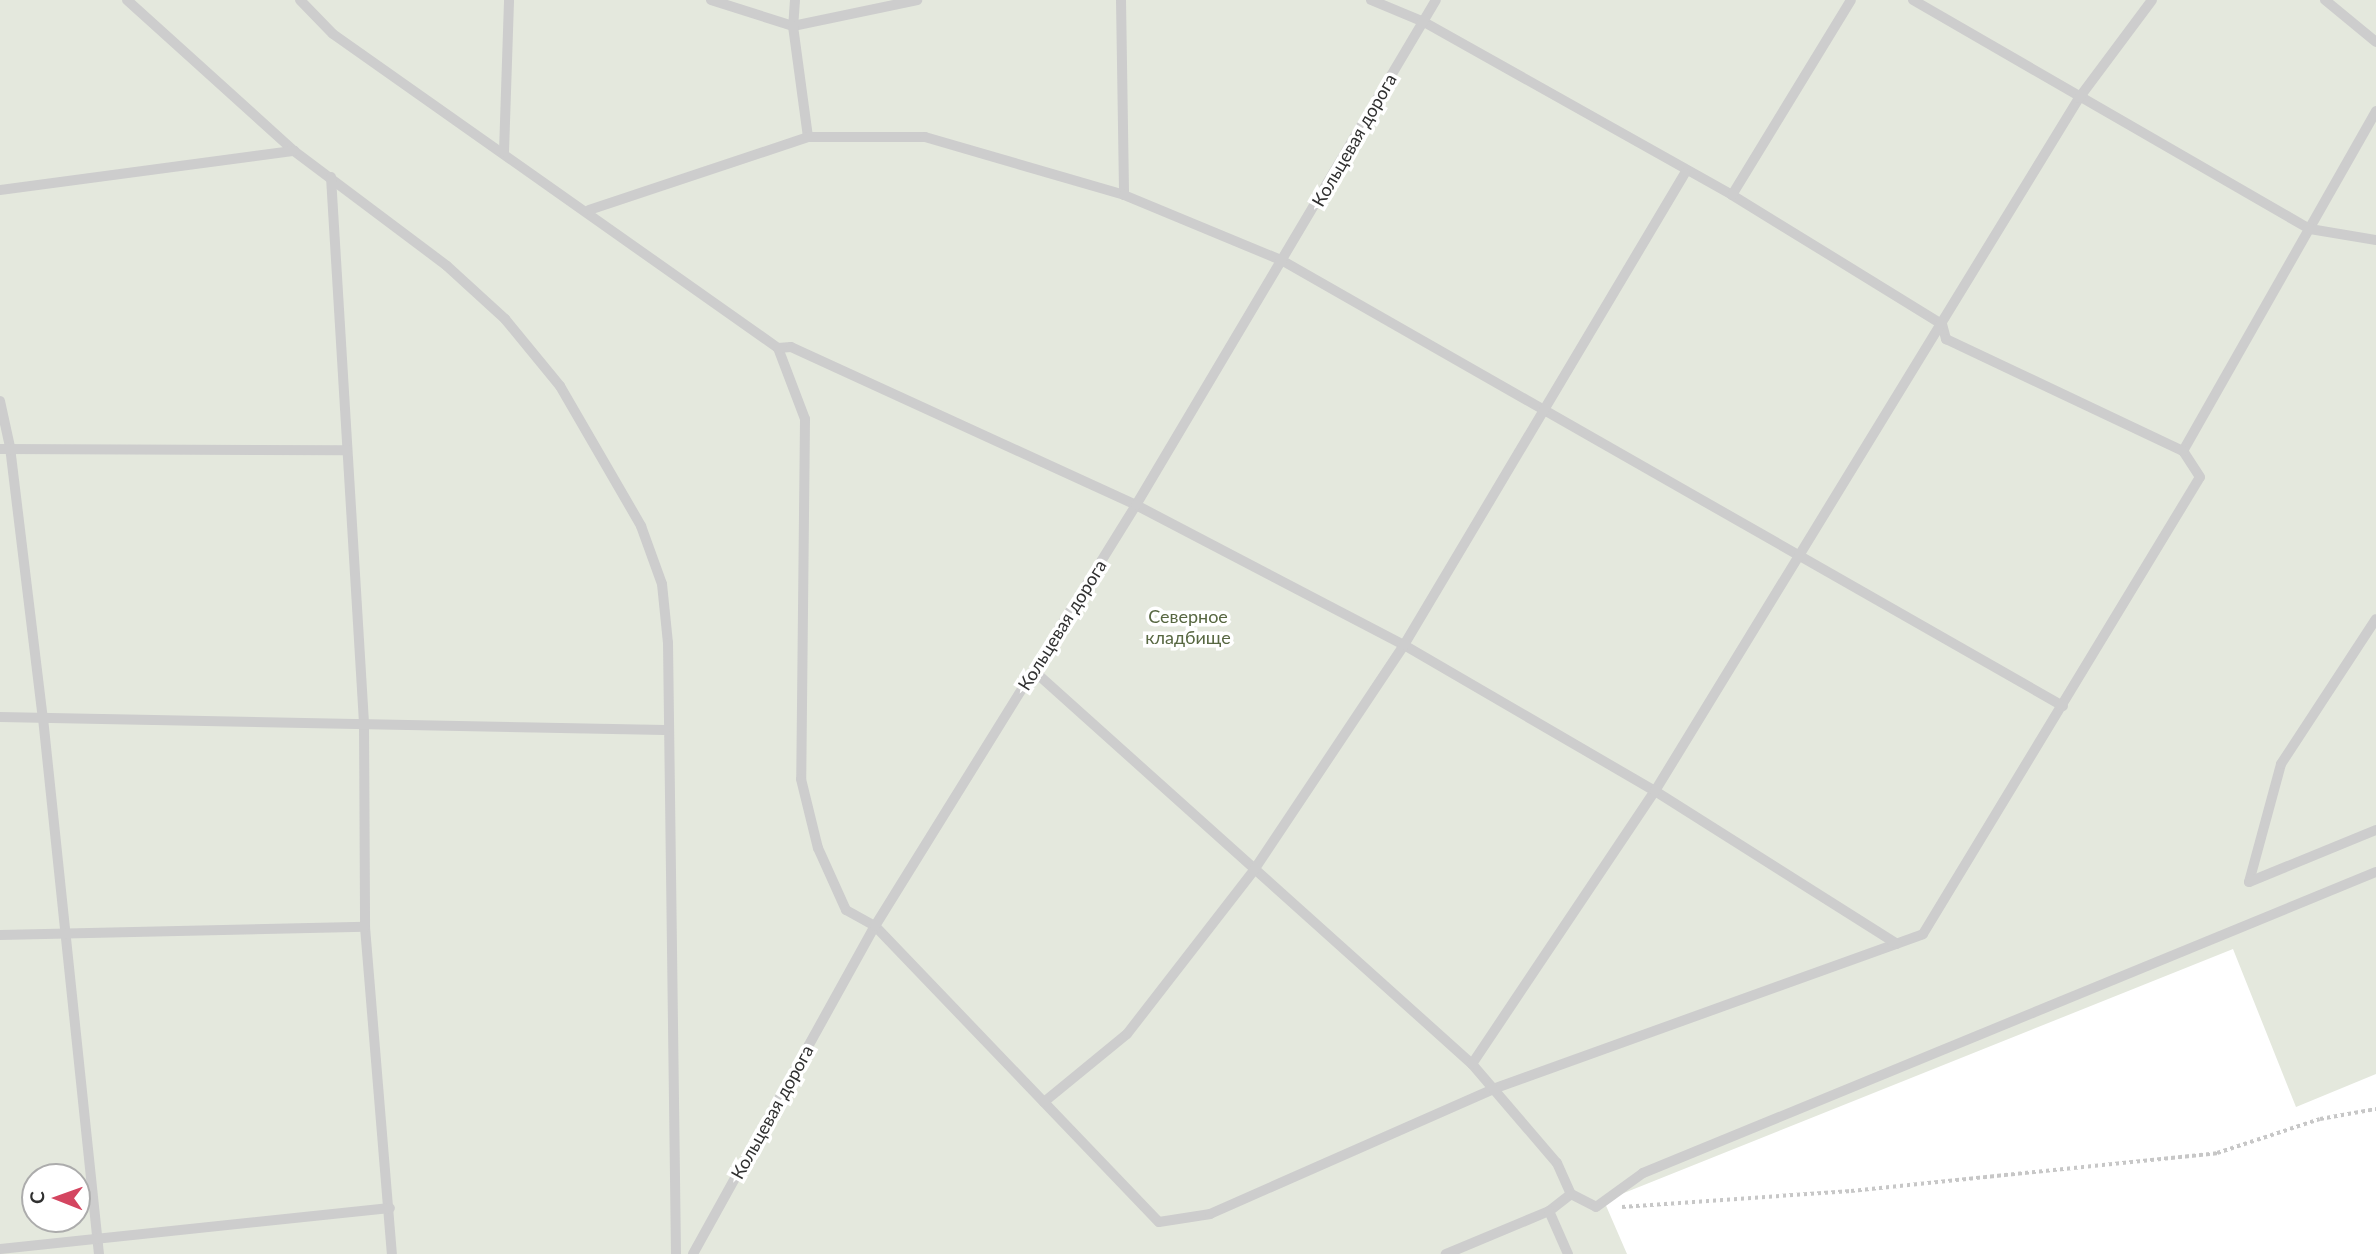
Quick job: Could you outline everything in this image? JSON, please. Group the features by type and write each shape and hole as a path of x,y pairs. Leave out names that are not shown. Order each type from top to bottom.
{"lane":[{"path":"127,0 294,151 447,266 505,319 560,386 604,454 641,526 662,584 668,643 665,730 676,1254"},
{"path":"300,0 332,34 589,210 778,348 805,419 809,470 802,779 818,848 846,910 875,926 1159,1222 1210,1214 1493,1089 1923,934 2200,477 2183,451 1947,339 1941,324 1732,195 1685,173 1424,22 1371,0"},
{"path":"504,152 509,0"},
{"path":"711,0 793,26 917,0"},
{"path":"795,0 793,26 808,137"},
{"path":"1121,0 1124,195"},
{"name":"Кольцевая дорога","path":"693,1254 875,926 1136,505 1436,0"},
{"path":"1732,195 1851,0"},
{"path":"1913,0 2310,229 2376,240"},
{"path":"1472,1064 1655,790 2079,98 2152,0"},
{"path":"2325,0 2376,42"},
{"path":"2183,451 2376,111"},
{"path":"589,210 808,137 925,137 1124,195 1283,261 2063,706"},
{"path":"0,190 294,151"},
{"path":"1044,1102 1127,1034 1254,870 1404,645 1685,173"},
{"path":"331,177 364,723 365,927 392,1254"},
{"path":"778,348 791,347 1136,505 1404,645 1655,790 1897,944"},
{"path":"0,401 43,718 99,1254"},
{"path":"5,448 347,450"},
{"path":"2376,619 2281,764 2249,882 2376,830"},
{"path":"1034,671 1472,1064 1558,1163 1571,1194 1596,1207 1643,1173 2376,872"},
{"path":"0,717 665,730"},
{"path":"0,935 65,936 365,927"},
{"path":"1446,1254 1549,1211 1571,1194"},
{"path":"0,1249 390,1208"},
{"path":"1549,1211 1568,1254"}],"path":[{"path":"1596,1207 2095,1168 2217,1153 2320,1119 2376,1109"}],"green space":[{"name":"Северное кладбище","path":"0,0 2376,0 2376,1074 2296,1107 2233,949 1604,1201 1627,1254 0,1254"}]}
